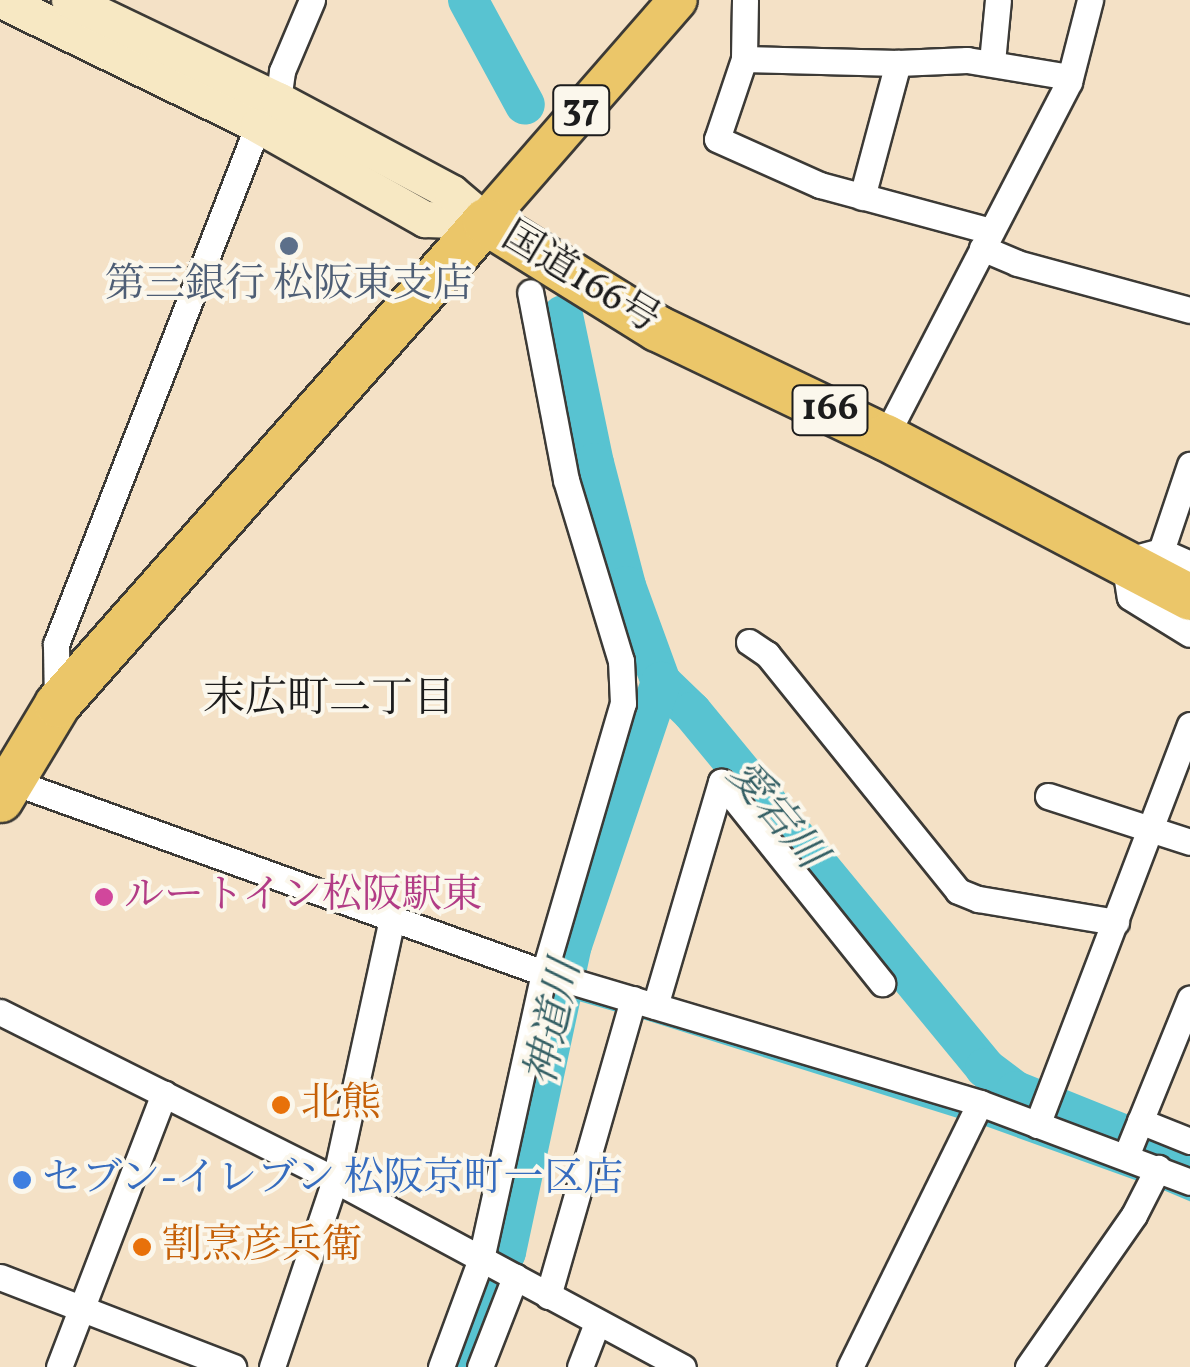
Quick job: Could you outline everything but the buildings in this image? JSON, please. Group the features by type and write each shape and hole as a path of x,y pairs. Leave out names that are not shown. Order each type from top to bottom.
{"highway":[{"name":"国道166号","path":"4,790 57,704 485,220 657,328 1143,556 1188,596"}],"main road":[{"name":"37","path":"485,220 678,0"}],"street":[{"path":"1,0 268,113"},
{"path":"69,0 268,113 424,219 485,220"},
{"path":"57,704 56,644 312,0"},
{"path":"745,0 744,58 717,139 788,173 987,239 1017,263 1190,310"},
{"path":"992,62 998,0"},
{"path":"885,437 1070,77 1090,0"},
{"path":"744,58 992,62 1070,77"},
{"path":"862,197 898,63"},
{"path":"442,1367 482,1260 545,973 623,703 624,682 566,480 530,292"},
{"path":"1143,556 1190,465"},
{"path":"749,642 767,654 958,891 978,900 1116,922"},
{"path":"1038,1124 1190,724"},
{"path":"548,1296 637,1008 721,782 882,982"},
{"path":"4,790 581,983 637,1008 975,1114 1038,1124 1128,1153 1153,1178 1190,1182"},
{"path":"1048,796 1190,842"},
{"path":"272,1367 336,1180 392,919"},
{"path":"1128,1153 1180,1051 1190,998"},
{"path":"0,1012 336,1180 683,1367"},
{"path":"59,1367 164,1093"},
{"path":"850,1367 975,1114"},
{"path":"1140,1123 1190,1140"},
{"path":"1028,1367 1153,1178"},
{"path":"0,1277 234,1367"},
{"path":"480,1367 514,1277"},
{"path":"580,1367 597,1323"}],"waterway":[{"name":"愛宕川","path":"468,0 525,105"},
{"name":"愛宕川","path":"563,315 594,463 626,586 661,682 692,712 985,1068 1016,1091 1190,1161"},
{"name":"神道川","path":"462,1367 506,1252 572,945 661,682"},
{"path":"562,993 624,1011"},
{"path":"636,1014 968,1118"},
{"path":"980,1121 1147,1181"},
{"path":"1159,1185 1190,1198"}],"place":[{"name":"第三銀行 松阪東支店","path":"289,246"},
{"name":"ルートイン松阪駅東","path":"104,897"},
{"name":"北熊","path":"281,1105"},
{"name":"セブン-イレブン 松阪京町一区店","path":"22,1180"},
{"name":"割烹彦兵衛","path":"142,1247"}],"district":[{"name":"末広町二丁目","path":"329,701"}]}
